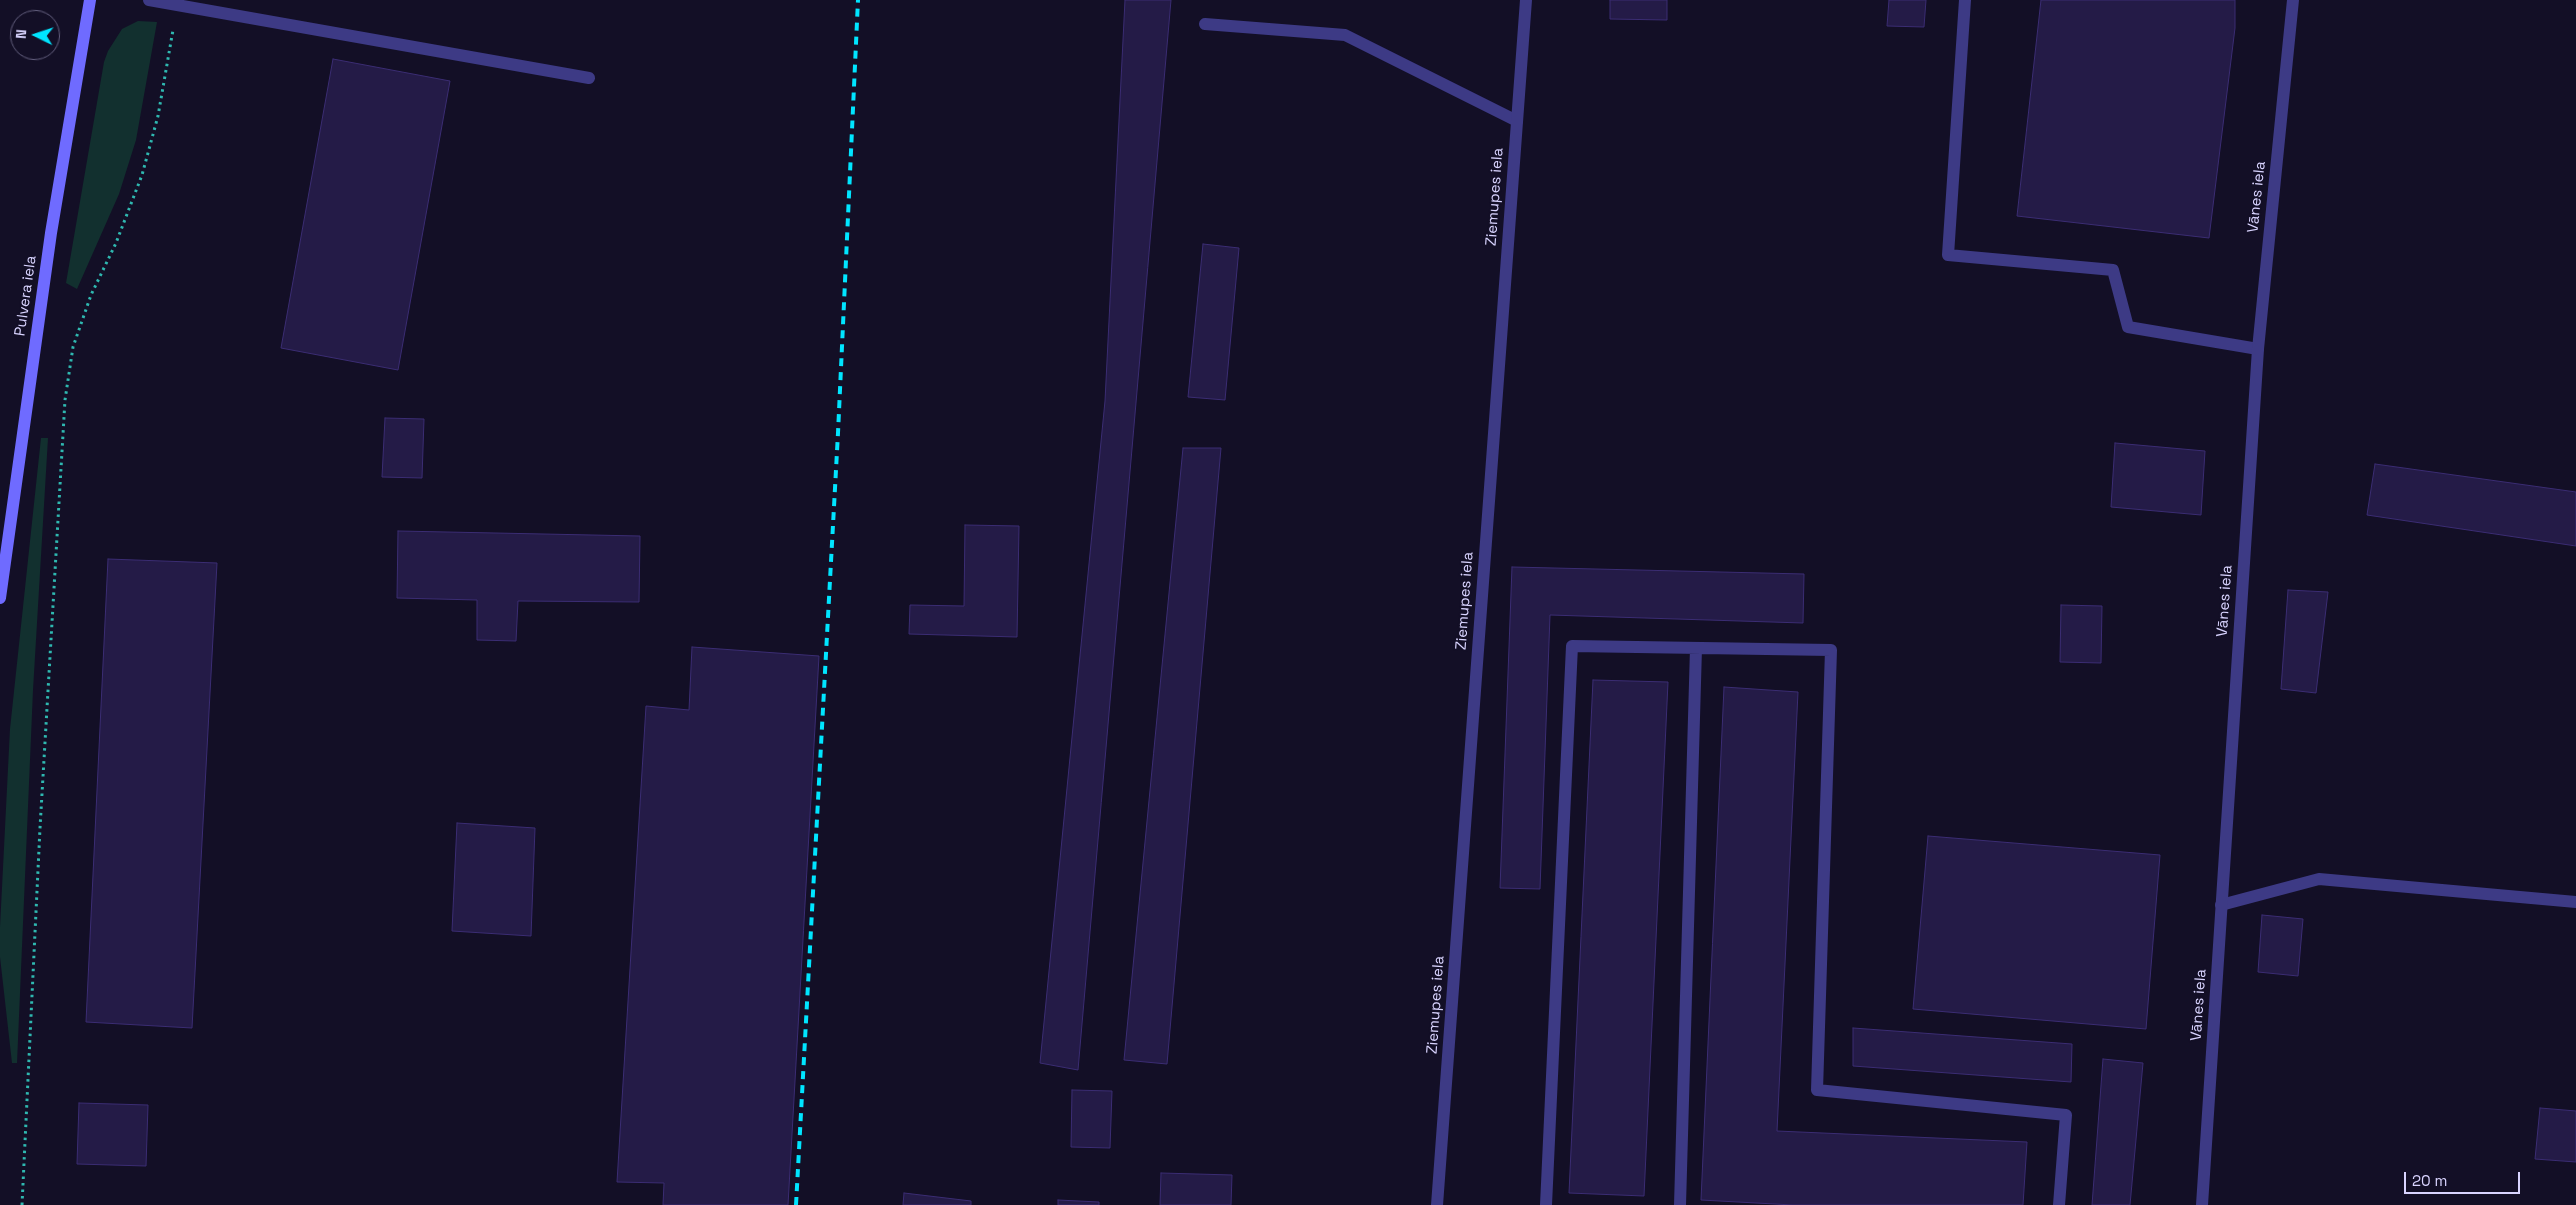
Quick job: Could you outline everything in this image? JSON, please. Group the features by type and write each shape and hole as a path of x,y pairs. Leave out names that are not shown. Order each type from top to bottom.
{"main road":[{"name":"Pulvera iela","path":"0,598 51,233 90,0"}],"street":[{"path":"149,0 589,78"},
{"name":"Ziemupes iela","path":"1438,1205 1526,0"},
{"path":"1965,0 1948,255 2113,270 2128,327 2258,349"},
{"name":"Vānes iela","path":"2202,1205 2258,349 2293,0"},
{"path":"1205,24 1345,35 1517,121"},
{"path":"1546,1205 1572,646 1830,650 1817,1090 2066,1115 2059,1205"},
{"path":"1680,1205 1696,648"},
{"path":"2222,905 2318,879 2576,902"}],"path":[{"path":"22,1205 40,818 64,400 73,347 85,312 142,175 158,116 177,5"}],"green space":[{"path":"138,21 157,22 136,140 119,194 77,289 66,283 104,62 108,51 122,29"},
{"path":"41,438 48,438 33,690 17,1063 12,1063 0,957 0,927 10,729"}],"building":[{"path":"1125,0 1171,0 1078,1070 1040,1063 1105,401"},
{"path":"1610,0 1667,0 1667,20 1610,19"},
{"path":"1889,0 1926,0 1924,27 1887,26"},
{"path":"2041,0 2235,0 2235,28 2209,238 2017,216"},
{"path":"333,59 450,81 398,370 281,348"},
{"path":"1203,244 1239,248 1225,400 1188,397"},
{"path":"385,418 424,419 422,478 382,477"},
{"path":"2115,443 2205,451 2201,515 2111,507"},
{"path":"1183,448 1221,448 1167,1064 1124,1060"},
{"path":"2375,464 2576,492 2576,546 2367,515"},
{"path":"965,525 1019,526 1017,637 909,634 910,605 964,606"},
{"path":"398,531 640,536 639,602 518,601 516,641 477,640 477,600 397,598"},
{"path":"108,559 217,563 192,1028 86,1022"},
{"path":"1512,567 1804,574 1803,623 1550,615 1540,889 1500,888"},
{"path":"2288,590 2328,592 2316,693 2281,689"},
{"path":"2061,605 2102,606 2101,663 2060,662"},
{"path":"692,647 819,656 788,1205 663,1205 664,1183 617,1182 646,706 689,710"},
{"path":"1593,680 1668,682 1644,1196 1569,1193"},
{"path":"1724,687 1798,692 1777,1131 2027,1142 2023,1205 1793,1205 1701,1200"},
{"path":"457,823 535,828 531,936 452,931"},
{"path":"1928,836 2160,855 2146,1029 1913,1009"},
{"path":"2262,915 2303,919 2298,976 2258,972"},
{"path":"1853,1028 2072,1044 2071,1082 1853,1066"},
{"path":"2103,1059 2143,1063 2130,1205 2092,1205"},
{"path":"1072,1090 1112,1091 1110,1148 1071,1147"},
{"path":"79,1103 148,1105 146,1166 77,1164"},
{"path":"2540,1108 2576,1111 2576,1162 2535,1159"},
{"path":"1161,1173 1232,1175 1231,1205 1160,1205"},
{"path":"904,1193 971,1201 971,1205 903,1205"},
{"path":"1058,1200 1099,1202 1099,1205 1058,1205"}],"railway":[{"path":"796,1205 838,433 858,0"}]}
